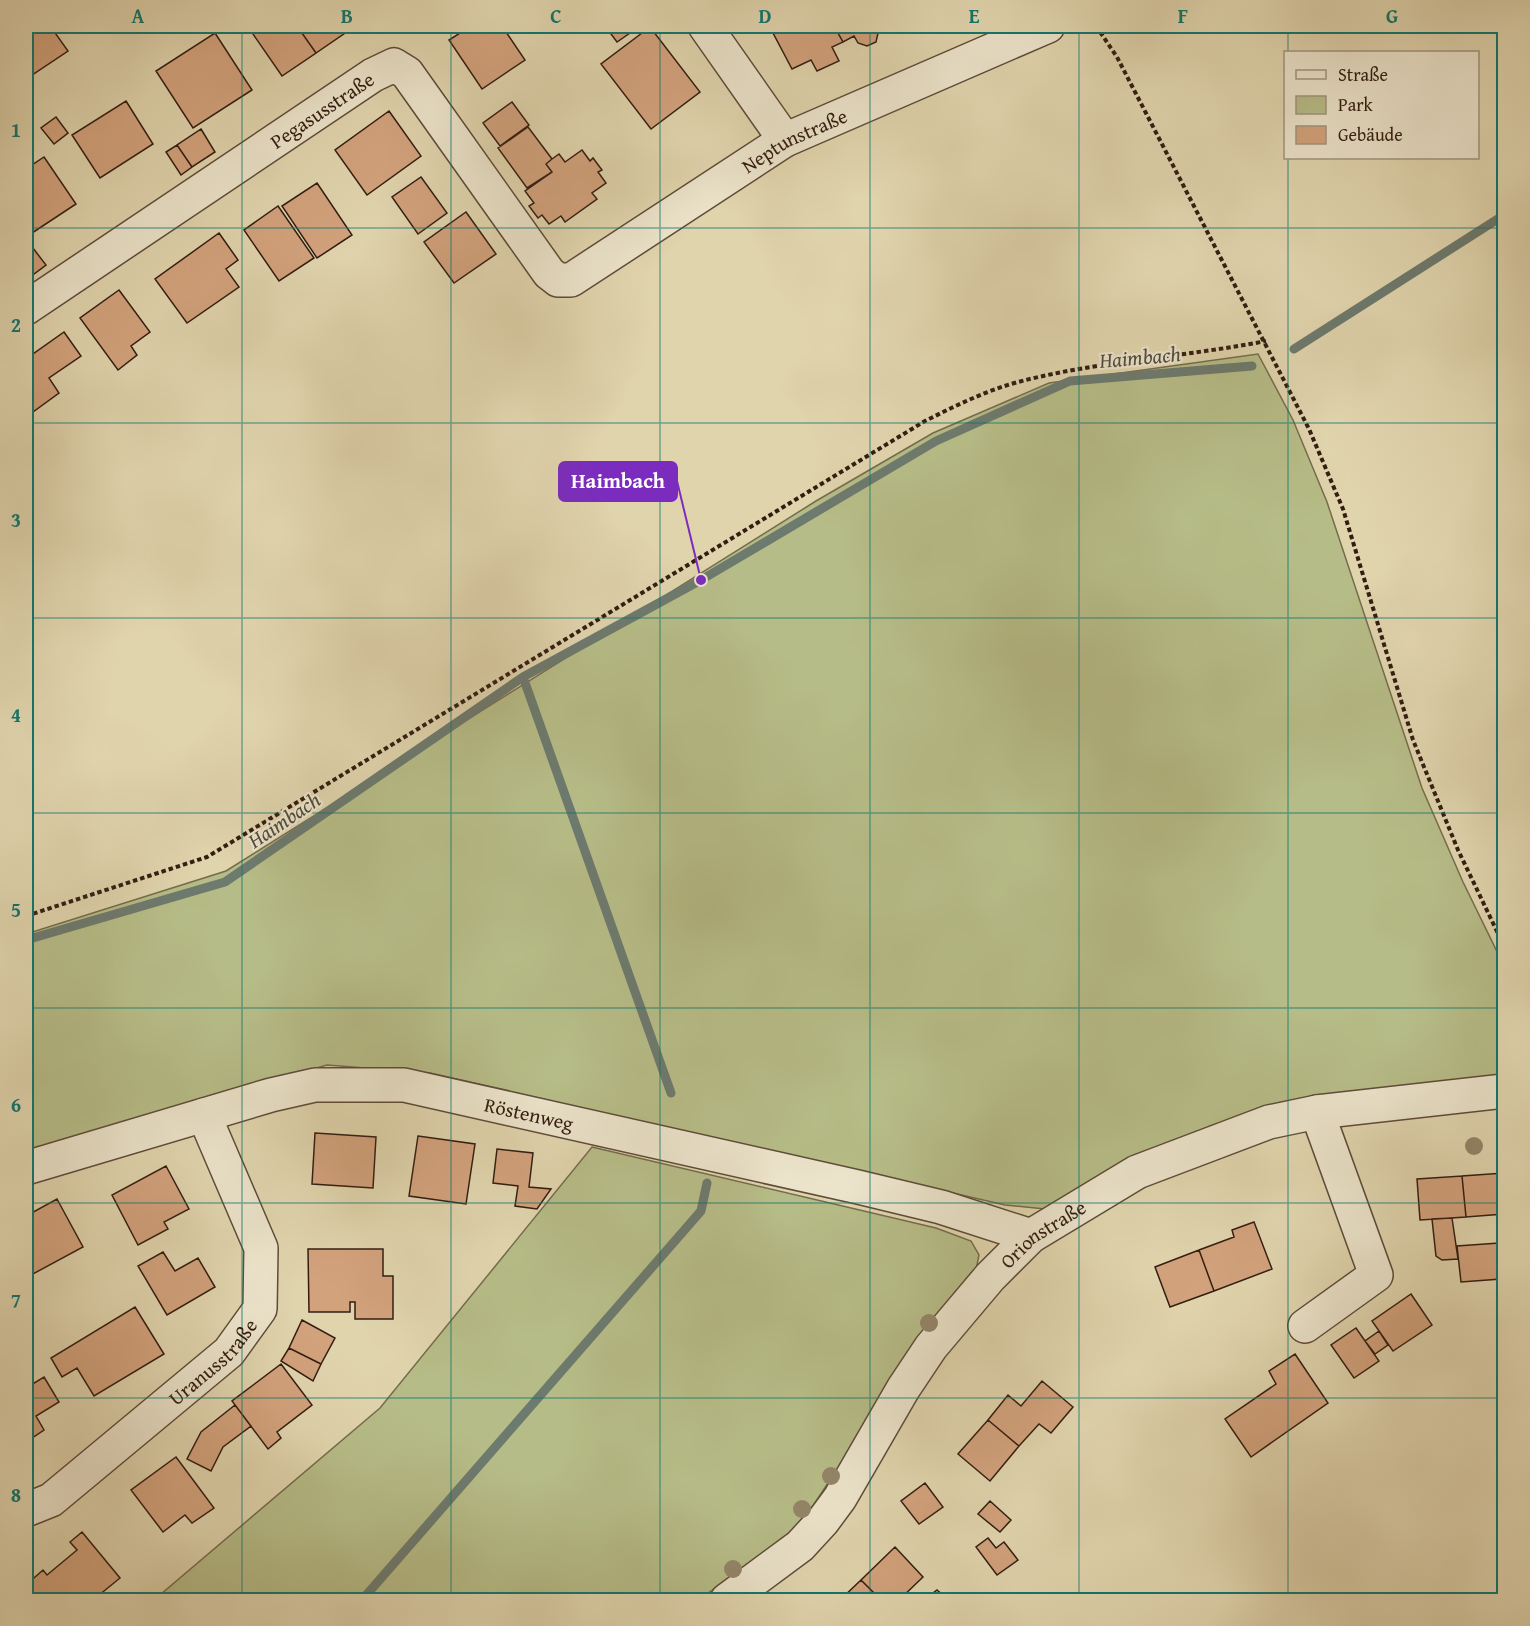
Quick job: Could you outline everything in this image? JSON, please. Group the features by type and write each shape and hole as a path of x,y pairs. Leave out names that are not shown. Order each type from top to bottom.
{"street":[{"path":"705,26 785,140"},
{"name":"Neptunstraße","path":"558,280 571,280 589,271 785,140 1048,26"},
{"name":"Pegasusstraße","path":"26,308 373,75 394,65 407,73 541,263 558,280"},
{"name":"Röstenweg","path":"26,1168 204,1115 315,1085 404,1085 869,1190 941,1208 1031,1236"},
{"name":"Orionstraße","path":"728,1600 800,1546 823,1521 840,1498 931,1347 990,1277 1031,1236 1137,1172 1269,1122 1317,1112 1504,1091"},
{"path":"1305,1326 1376,1275 1317,1112"},
{"name":"Uranusstraße","path":"26,1510 51,1500 229,1352 260,1309 261,1248 204,1115"}],"path":[{"path":"1096,26 1117,57 1310,429 1343,509 1413,740 1458,850 1504,946"},
{"path":"26,916 207,856 925,421 972,397 1017,382 1266,341"}],"green space":[{"path":"1258,354 1293,420 1327,502 1422,788 1463,882 1504,966 1504,1081 1291,1104 1210,1126 1045,1209 1005,1205 430,1073 327,1065 26,1151 26,934 226,871 816,501 933,433 1049,383"},
{"path":"592,1147 936,1228 971,1241 979,1255 975,1275 936,1320 795,1533 698,1600 154,1600 380,1408"}],"building":[{"path":"26,26 59,26 53,30 68,51 26,79"},
{"path":"265,26 297,26 316,53 282,76 253,34"},
{"path":"297,26 344,26 348,31 316,53"},
{"path":"471,26 502,26 525,60 482,89 449,40"},
{"path":"605,26 640,26 617,42"},
{"path":"783,26 834,26 843,42 832,47 839,61 817,71 811,60 792,69 772,31"},
{"path":"834,26 874,26 878,33 876,42 867,46 858,43 854,36 843,42"},
{"path":"650,27 700,92 651,129 601,64"},
{"path":"215,33 252,90 193,128 156,71"},
{"path":"126,101 153,144 100,178 72,135"},
{"path":"512,102 529,125 500,146 483,123"},
{"path":"389,111 421,156 367,195 335,150"},
{"path":"56,117 68,133 54,144 41,128"},
{"path":"528,127 552,159 546,164 552,172 527,188 498,148"},
{"path":"201,129 215,152 192,167 177,145"},
{"path":"177,145 192,167 181,175 166,152"},
{"path":"582,150 590,161 593,158 602,170 598,172 606,183 592,193 597,199 565,222 561,216 549,224 542,215 538,218 529,206 534,203 525,191 552,172 546,164 552,159 559,154 565,162"},
{"path":"44,157 76,204 26,237 26,169"},
{"path":"421,177 447,213 418,234 392,197"},
{"path":"317,183 352,235 317,258 282,206"},
{"path":"278,206 314,258 279,281 244,230"},
{"path":"466,212 496,254 454,283 424,242"},
{"path":"219,233 238,260 226,269 239,287 187,323 155,279"},
{"path":"26,239 46,265 26,280"},
{"path":"119,290 150,332 131,346 137,355 118,370 80,318"},
{"path":"64,332 81,356 49,378 59,393 26,417 26,359"},
{"path":"315,1133 376,1137 373,1188 312,1184"},
{"path":"418,1136 475,1144 466,1204 409,1196"},
{"path":"497,1149 533,1153 529,1187 551,1189 537,1209 515,1206 518,1186 493,1183"},
{"path":"166,1166 189,1209 164,1222 168,1229 138,1245 112,1195"},
{"path":"1504,1173 1504,1214 1466,1217 1462,1176"},
{"path":"1462,1176 1466,1217 1420,1220 1417,1179"},
{"path":"57,1199 83,1247 31,1275 26,1266 26,1216"},
{"path":"1452,1218 1458,1259 1442,1260 1436,1256 1432,1219"},
{"path":"1254,1222 1272,1269 1214,1291 1199,1250 1234,1237 1232,1230"},
{"path":"1499,1243 1501,1279 1461,1282 1457,1246"},
{"path":"308,1249 383,1249 383,1276 393,1276 393,1319 355,1319 355,1302 350,1302 350,1312 309,1312"},
{"path":"1199,1250 1214,1291 1170,1307 1155,1267"},
{"path":"163,1252 175,1271 198,1258 215,1287 167,1315 138,1266"},
{"path":"1411,1294 1432,1325 1393,1351 1372,1321"},
{"path":"135,1307 164,1354 94,1396 77,1368 62,1377 51,1358"},
{"path":"302,1320 335,1338 321,1364 289,1348"},
{"path":"1356,1328 1379,1361 1354,1378 1331,1345"},
{"path":"1379,1331 1388,1345 1375,1354 1365,1341"},
{"path":"289,1348 321,1364 313,1381 281,1361"},
{"path":"1295,1354 1328,1403 1251,1457 1225,1419 1276,1384 1269,1371"},
{"path":"281,1364 312,1405 277,1432 281,1438 268,1449 232,1401"},
{"path":"44,1377 59,1402 36,1416 44,1430 26,1442 26,1388"},
{"path":"1042,1381 1073,1407 1051,1433 1039,1424 1019,1446 988,1420 1008,1395 1021,1406"},
{"path":"235,1405 251,1426 223,1447 211,1471 187,1459 201,1432"},
{"path":"988,1420 1019,1446 990,1481 958,1454"},
{"path":"176,1457 214,1508 192,1523 185,1515 163,1532 131,1490"},
{"path":"925,1483 943,1507 919,1524 901,1501"},
{"path":"990,1501 1011,1520 1000,1532 978,1514"},
{"path":"82,1532 120,1578 93,1600 35,1600 26,1585 43,1570 47,1575 77,1550 70,1542"},
{"path":"988,1538 996,1548 1004,1542 1018,1560 997,1575 976,1547"},
{"path":"895,1547 923,1577 899,1600 881,1600 861,1580"},
{"path":"861,1580 881,1600 840,1600"},
{"path":"937,1590 943,1595 955,1600 924,1600"}],"waterway":[{"name":"Haimbach","path":"1294,349 1504,215"},
{"name":"Haimbach","path":"26,940 225,882 523,677 701,580 936,441 1070,381 1252,366"},
{"path":"523,677 671,1093"},
{"path":"362,1600 701,1211 707,1183"}],"place":[{"name":"Haimbach","path":"701,580"}]}
